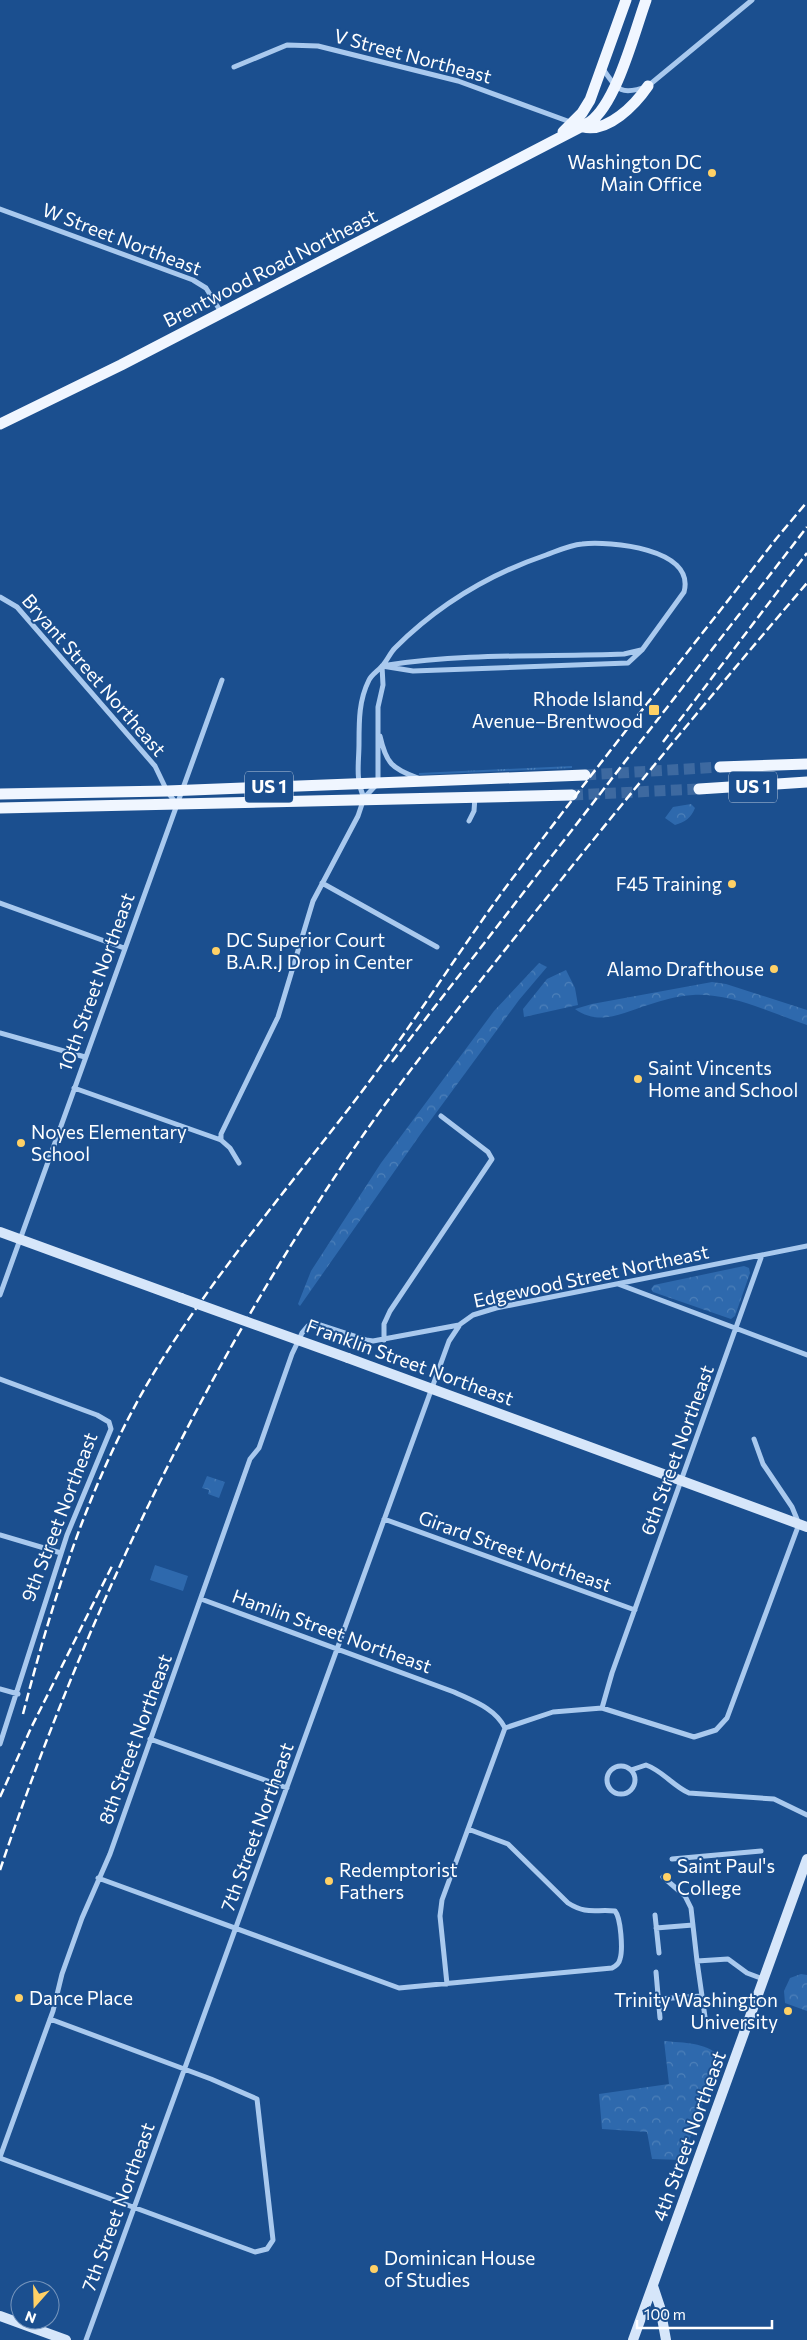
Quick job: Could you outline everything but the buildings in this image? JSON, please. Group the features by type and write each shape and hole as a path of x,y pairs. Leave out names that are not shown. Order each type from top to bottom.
{"main road":[{"path":"578,125 602,67 626,0"},
{"path":"578,125 600,113 615,86 646,0"},
{"path":"578,125 596,128 615,118 638,101 648,86"},
{"name":"Brentwood Road Northeast","path":"0,424 221,313 554,140 578,125"},
{"name":"US 1","path":"720,768 807,764"},
{"name":"US 1","path":"0,794 166,791 585,775"},
{"name":"US 1","path":"699,789 807,782"},
{"name":"US 1","path":"0,808 572,794"}],"street":[{"path":"602,67 615,86 627,92 648,86 752,0"},
{"name":"V Street Northeast","path":"234,67 287,46 318,46 458,81 578,125"},
{"name":"W Street Northeast","path":"0,209 193,280 206,288 221,313"},
{"path":"364,798 358,783 360,708 370,677 382,666 394,649 421,625 474,587 529,561 581,544 624,545 670,559 681,569 686,584 684,592 642,650 628,663 414,671 382,666"},
{"name":"Bryant Street Northeast","path":"0,597 17,607 155,766 166,791 176,803"},
{"path":"382,666 414,661 624,654 642,650"},
{"path":"220,1140 221,1134 278,1017 310,909 358,816 364,798 378,783 378,707 383,685 382,666"},
{"name":"10th Street Northeast","path":"0,1295 176,803 222,680"},
{"path":"378,727 383,749 388,761 394,768 401,772 433,781"},
{"path":"469,821 474,811 475,796"},
{"path":"322,883 437,947"},
{"path":"0,903 124,948"},
{"path":"0,1032 85,1057"},
{"path":"74,1088 220,1140 230,1148 238,1163"},
{"path":"384,1340 384,1324 390,1311 492,1159 488,1152 441,1116"},
{"name":"Franklin Street Northeast","path":"0,1232 432,1388 803,1525"},
{"name":"Edgewood Street Northeast","path":"302,1333 308,1326 317,1324 366,1340 384,1340 459,1325 477,1313 807,1246"},
{"name":"6th Street Northeast","path":"602,1708 618,1656 762,1255"},
{"path":"617,1284 807,1354"},
{"name":"7th Street Northeast","path":"86,2340 449,1341 459,1325"},
{"name":"8th Street Northeast","path":"0,2158 50,2019 62,1974 98,1878 110,1854 250,1459 259,1448 292,1354 302,1333"},
{"name":"9th Street Northeast","path":"0,1379 105,1418 110,1425 110,1434 80,1502 61,1553 18,1694 0,1744"},
{"path":"447,1984 440,1916 442,1900 505,1728 553,1712 602,1708 622,1712 682,1735 694,1737 709,1734 722,1726 730,1714 803,1525 764,1464 754,1439"},
{"name":"Girard Street Northeast","path":"384,1519 635,1610"},
{"path":"0,1535 61,1553"},
{"name":"Hamlin Street Northeast","path":"200,1599 454,1692 489,1709 500,1717 505,1728"},
{"path":"0,1689 18,1694"},
{"path":"150,1739 287,1788"},
{"path":"631,1770 635,1778 633,1787 621,1794 612,1791 607,1779 610,1770 618,1766 631,1770 646,1765 655,1768 682,1790 774,1799 807,1815"},
{"path":"98,1878 399,1988 612,1968 617,1965 620,1959 619,1916 615,1911 588,1912 577,1909 554,1890 508,1844 468,1829"},
{"path":"672,1859 761,1851"},
{"name":"4th Street Northeast","path":"633,2340 807,1859"},
{"path":"663,1877 685,1896 691,1908 705,2017"},
{"path":"655,1915 659,1953"},
{"path":"656,1928 692,1924"},
{"path":"697,1961 728,1959 747,1973 763,1979"},
{"path":"656,1972 660,2018"},
{"path":"658,1999 702,1996"},
{"path":"0,2158 255,2252 267,2249 273,2240 257,2099 185,2069 50,2019"},
{"path":"653,2286 660,2307 666,2340"},
{"path":"0,2316 66,2340"}],"green space":[{"path":"572,766 572,768 419,775 419,773"},
{"path":"691,804 695,808 690,817 685,821 675,825 665,818 673,807"},
{"path":"539,963 547,967 519,1000 422,1132 300,1306 298,1304 311,1271 381,1163 494,1011"},
{"path":"566,970 575,988 578,1005 524,1017 523,1009 547,979"},
{"path":"712,982 726,984 807,1010 807,1025 737,1000 707,995 676,997 621,1014 603,1017 594,1017 575,1009 592,1004"},
{"path":"744,1266 749,1268 750,1273 735,1316 731,1319 653,1292 651,1289 654,1285"},
{"path":"207,1476 225,1482 219,1498 208,1494 209,1490 202,1488"},
{"path":"155,1565 188,1576 183,1591 150,1580"},
{"path":"801,1974 807,1975 807,2011 785,2003 784,1991 790,1978"},
{"path":"664,2041 701,2046 714,2051 720,2056 682,2160 652,2159 647,2132 602,2129 599,2094 669,2084"}],"tunnel":[{"path":"585,775 720,767"},
{"path":"572,795 699,789"}],"railway":[{"path":"23,1714 62,1579 94,1491 113,1449 158,1366 211,1287 386,1059 503,891 570,802 807,502"},
{"path":"392,1062 807,527"},
{"path":"663,742 807,553"},
{"path":"0,1870 69,1684 149,1503 194,1415 292,1243 367,1129 435,1039 631,793 807,583"},
{"path":"0,1797 31,1728 112,1566"}],"place":[{"name":"Washington DC Main Office","path":"712,173"},
{"name":"Rhode Island Avenue–Brentwood","path":"654,710"},
{"name":"F45 Training","path":"732,884"},
{"name":"DC Superior Court B.A.R.J Drop in Center","path":"216,951"},
{"name":"Alamo Drafthouse","path":"774,969"},
{"name":"Saint Vincents Home and School","path":"638,1079"},
{"name":"Noyes Elementary School","path":"21,1143"},
{"name":"Saint Paul's College","path":"667,1877"},
{"name":"Redemptorist Fathers","path":"329,1881"},
{"name":"Dance Place","path":"19,1998"},
{"name":"Trinity Washington University","path":"788,2011"},
{"name":"Dominican House of Studies","path":"374,2269"}]}
